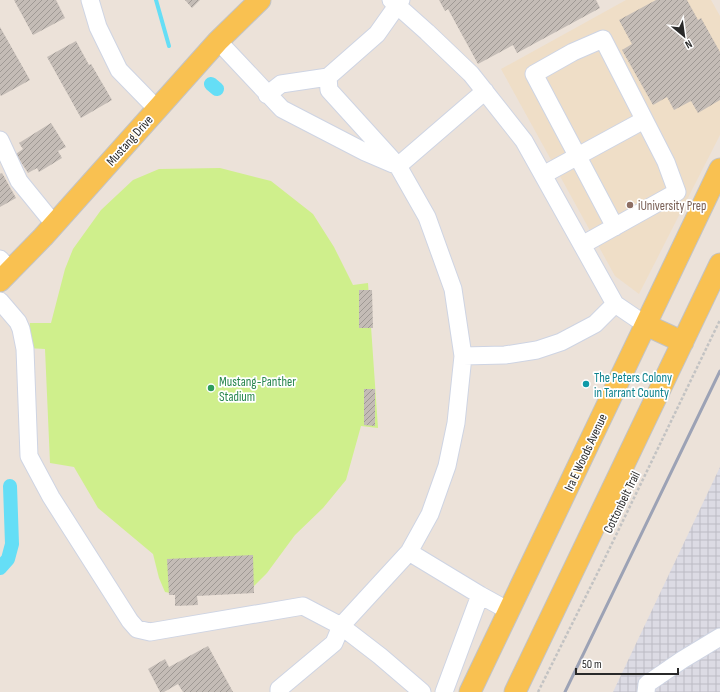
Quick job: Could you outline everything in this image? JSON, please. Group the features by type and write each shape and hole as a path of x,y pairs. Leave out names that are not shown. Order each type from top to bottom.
{"main road":[{"name":"Mustang Drive","path":"4,270 54,224 218,41 260,0"},
{"name":"Ira E Woods Avenue","path":"470,692 720,169"},
{"path":"515,692 720,264"},
{"path":"646,325 683,342"}],"lane":[{"path":"90,0 98,27 119,70 157,109"},
{"path":"268,95 281,84 328,77 377,34 396,2 471,74 524,141 615,304 646,325"},
{"path":"582,245 615,227 677,192 666,162 603,39 574,52 534,74 615,227"},
{"path":"218,41 282,109 365,152 398,166"},
{"path":"279,692 279,689 334,643 340,626 409,552 430,514 447,466 456,423 463,356 453,289 427,217 398,166 329,90 328,77"},
{"path":"398,166 485,91"},
{"path":"543,175 644,120"},
{"path":"0,140 4,162 54,224"},
{"path":"0,301 18,322 25,349 29,456 55,503 130,621 137,629 150,632 303,606 340,626 380,656 422,692"},
{"path":"463,356 505,355 537,350 561,342 596,324 615,304"},
{"path":"409,552 509,611"},
{"path":"444,692 480,595"},
{"path":"646,692 647,684 682,660 720,637"}],"path":[{"name":"Cottonbelt Trail","path":"538,692 604,560 720,320"}],"shaded area":[{"name":"iUniversity Prep","path":"626,0 711,0 720,16 720,135 639,294 615,276 501,69"},
{"path":"720,467 720,692 613,692"}],"green space":[{"name":"Mustang-Panther Stadium","path":"220,168 271,181 313,214 334,247 353,285 368,283 378,428 361,426 346,480 323,508 295,535 267,573 248,592 181,595 165,592 159,578 153,554 98,508 74,467 50,463 45,349 27,348 30,323 51,323 65,269 73,249 101,210 133,180 159,169"}],"building":[{"path":"14,0 56,0 65,18 33,35"},
{"path":"185,0 200,0 192,8"},
{"path":"439,0 596,0 600,8 517,53 513,45 478,64 448,9 445,11"},
{"path":"656,0 687,0 698,20 701,18 720,52 720,100 698,113 691,101 674,110 667,97 653,105 622,50 632,44 619,20"},
{"path":"0,27 30,80 1,96 0,94"},
{"path":"76,41 89,65 91,64 112,100 81,118 47,57"},
{"path":"51,123 66,147 58,151 62,158 39,172 37,168 28,173 16,154 23,149 19,143"},
{"path":"2,173 16,198 0,207 0,174"},
{"path":"359,290 372,290 373,328 359,328"},
{"path":"364,389 375,389 375,426 364,425"},
{"path":"253,555 254,593 197,596 198,605 175,606 175,595 169,595 167,559"},
{"path":"208,646 233,692 183,692 178,684 164,692 160,692 148,669 165,659 169,667"}],"waterway":[{"path":"156,0 169,46"},
{"path":"211,84 217,89"},
{"path":"0,568 8,559 12,544 10,486"}],"railway":[{"path":"565,692 720,371"}],"place":[{"name":"iUniversity Prep","path":"630,205"},
{"name":"The Peters Colony in Tarrant County","path":"586,384"},
{"name":"Mustang-Panther Stadium","path":"211,388"}]}
